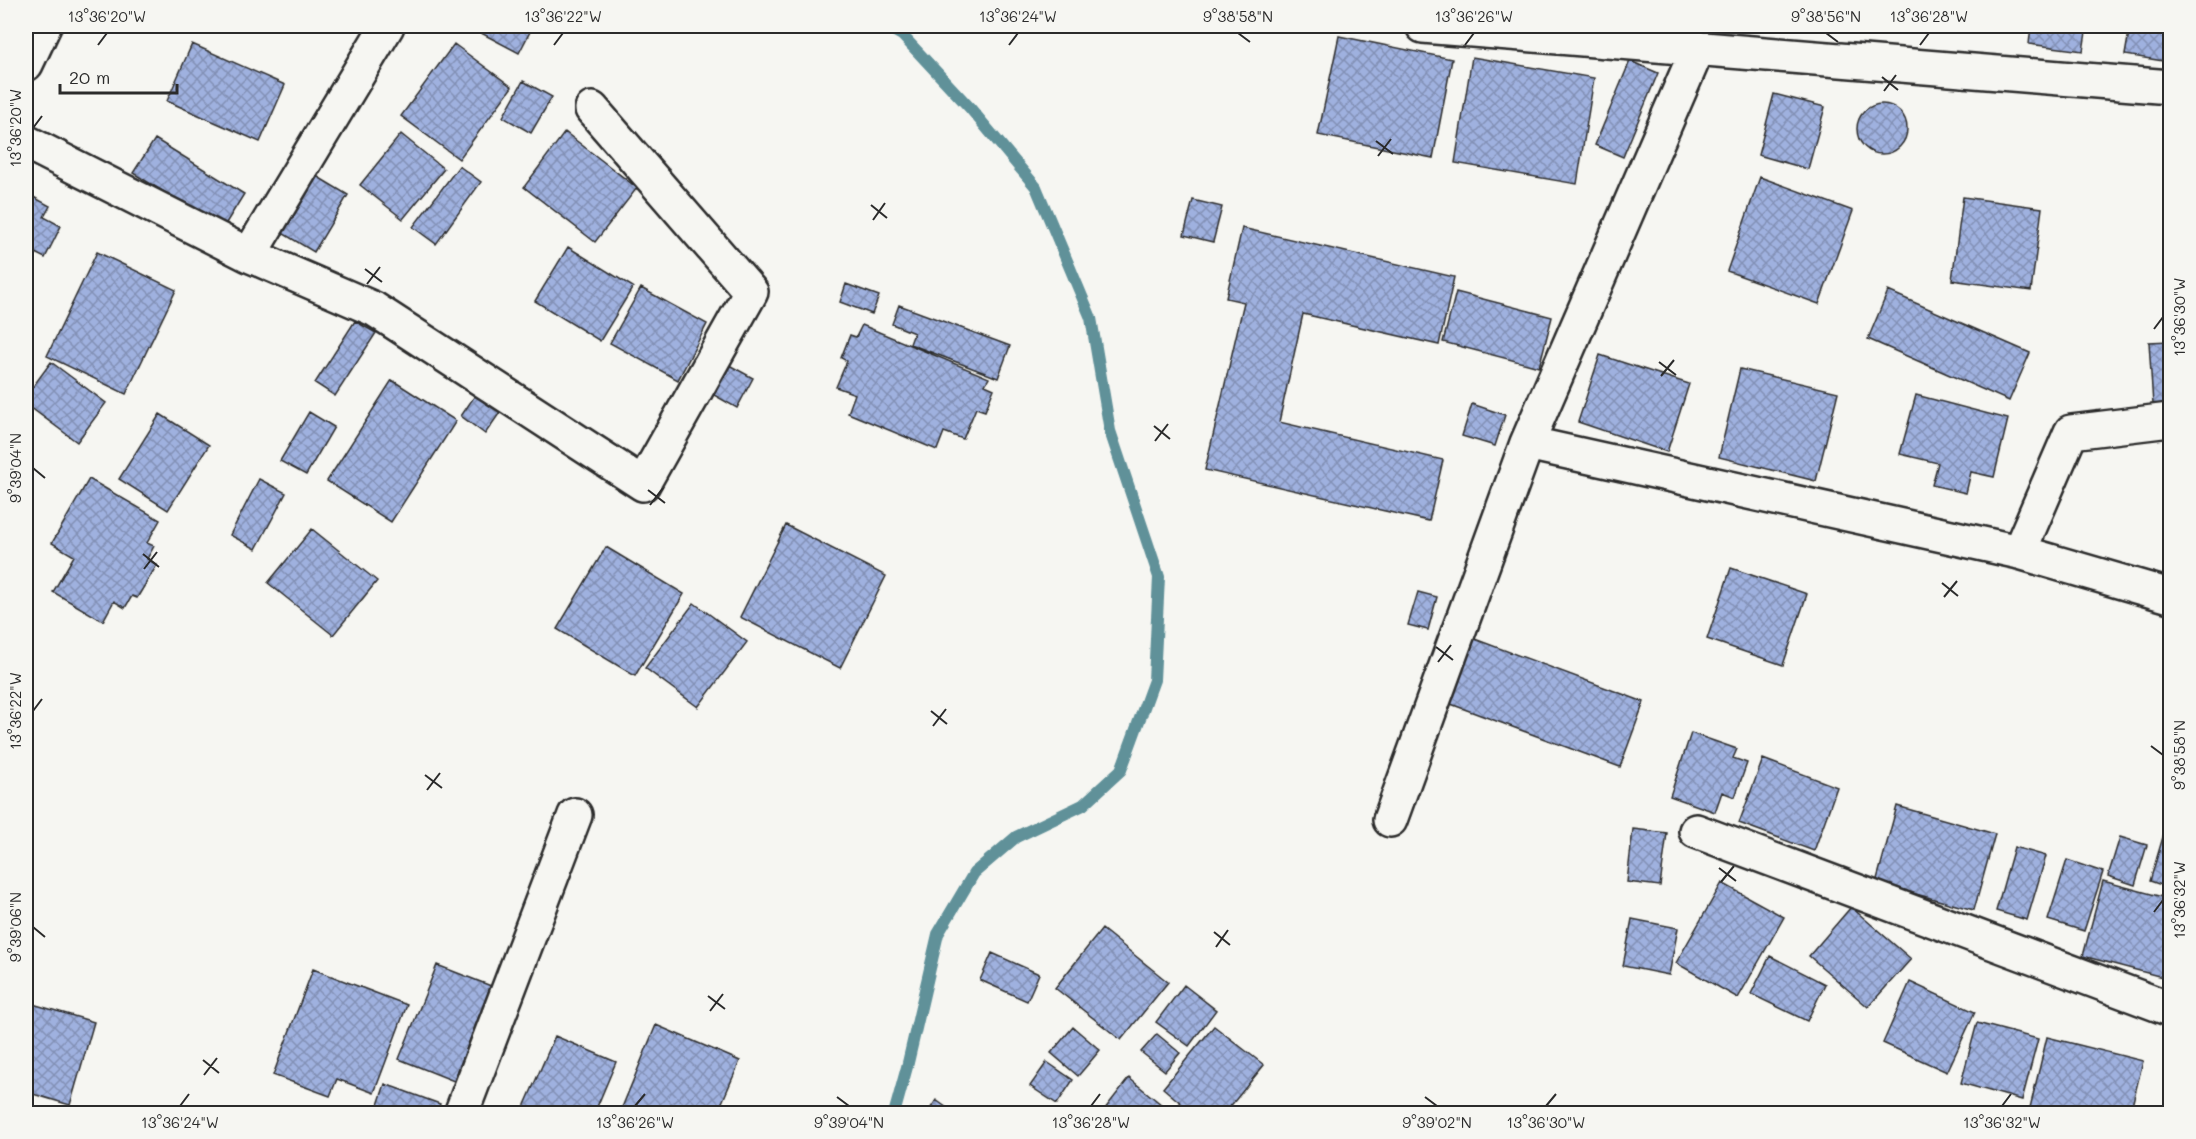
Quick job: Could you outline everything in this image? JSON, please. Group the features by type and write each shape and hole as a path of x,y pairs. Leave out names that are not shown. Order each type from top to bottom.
{"street":[{"path":"26,64 44,26"},
{"path":"249,255 387,26"},
{"path":"1423,26 2170,87"},
{"path":"1390,820 1527,443 1698,48"},
{"path":"26,142 249,255 374,309 643,484 751,292 592,109"},
{"path":"2019,552 2072,432 2170,420"},
{"path":"1527,443 2019,552 2170,596"},
{"path":"461,1113 574,815"},
{"path":"1696,831 2170,1008"}],"building":[{"path":"468,26 533,26 519,53"},
{"path":"2031,26 2087,26 2083,51 2029,44"},
{"path":"2130,26 2170,26 2170,62 2125,55"},
{"path":"1339,36 1452,59 1433,158 1318,135"},
{"path":"192,44 285,85 260,142 167,101"},
{"path":"454,44 512,87 459,159 401,116"},
{"path":"1472,57 1594,78 1577,184 1455,163"},
{"path":"1630,61 1658,73 1623,157 1595,145"},
{"path":"523,81 552,97 531,133 503,117"},
{"path":"1774,94 1825,107 1808,169 1758,155"},
{"path":"1877,104 1887,104 1900,111 1907,124 1907,134 1900,147 1887,154 1877,154 1868,150 1861,143 1857,134 1857,124 1861,115 1868,108"},
{"path":"565,132 637,188 595,242 524,187"},
{"path":"401,134 444,169 403,219 360,185"},
{"path":"155,139 244,194 223,228 133,173"},
{"path":"459,166 481,182 436,244 413,227"},
{"path":"308,171 348,195 314,252 274,228"},
{"path":"1760,177 1853,211 1819,304 1727,271"},
{"path":"26,193 50,206 44,217 61,226 45,258 27,249 26,253"},
{"path":"1963,197 2042,208 2031,291 1952,280"},
{"path":"1193,200 1222,207 1213,242 1184,235"},
{"path":"1242,228 1454,277 1439,345 1303,314 1279,422 1443,460 1429,521 1205,470 1244,302 1226,298"},
{"path":"568,247 633,287 600,341 535,301"},
{"path":"97,252 176,290 126,394 47,356"},
{"path":"846,284 879,296 872,314 840,302"},
{"path":"641,288 707,324 678,380 610,343"},
{"path":"1888,291 2030,353 2009,401 1868,339"},
{"path":"1456,292 1552,317 1539,367 1443,342"},
{"path":"899,305 1010,346 998,378 910,344 914,333 892,324"},
{"path":"355,321 376,333 335,396 315,383"},
{"path":"862,325 989,378 985,385 994,389 985,411 976,408 963,439 944,432 937,450 848,413 855,394 836,387 847,361 841,358 850,335 856,337"},
{"path":"2170,341 2170,403 2153,405 2149,342"},
{"path":"1600,355 1689,384 1667,452 1578,422"},
{"path":"51,362 106,403 77,442 26,404 26,396"},
{"path":"729,365 753,378 737,408 714,395"},
{"path":"1740,369 1838,392 1816,481 1719,457"},
{"path":"392,380 456,421 391,522 327,481"},
{"path":"476,394 501,411 485,434 461,416"},
{"path":"1916,395 2008,419 1994,477 1971,472 1966,493 1932,485 1938,463 1900,454"},
{"path":"1472,404 1505,415 1495,446 1462,436"},
{"path":"309,412 334,427 306,475 280,461"},
{"path":"160,414 209,445 168,510 119,479"},
{"path":"89,479 160,520 147,543 154,546 147,559 157,565 137,598 132,596 125,608 114,601 103,621 53,592 74,556 52,543"},
{"path":"259,479 286,493 256,549 230,535"},
{"path":"786,525 886,576 840,668 740,617"},
{"path":"312,529 377,581 333,635 268,583"},
{"path":"606,547 684,594 635,676 557,629"},
{"path":"1731,568 1807,594 1783,665 1707,639"},
{"path":"1418,592 1437,597 1428,630 1408,625"},
{"path":"694,603 747,642 698,707 645,668"},
{"path":"1464,635 1644,702 1620,767 1440,700"},
{"path":"26,711 28,712 26,737"},
{"path":"1691,733 1737,749 1733,758 1747,763 1735,797 1722,792 1715,812 1670,796"},
{"path":"1763,759 1837,787 1814,851 1739,823"},
{"path":"1897,806 1995,834 1974,910 1876,883"},
{"path":"2168,820 2170,820 2170,888 2150,881"},
{"path":"1633,829 1667,833 1660,886 1627,882"},
{"path":"2120,837 2147,845 2135,885 2108,876"},
{"path":"2014,847 2046,856 2027,920 1996,911"},
{"path":"2067,860 2103,872 2084,931 2048,920"},
{"path":"2103,881 2170,899 2170,979 2083,956"},
{"path":"1722,883 1784,917 1738,998 1676,963"},
{"path":"1851,907 1911,959 1868,1007 1809,956"},
{"path":"1632,919 1678,928 1669,975 1623,966"},
{"path":"1102,929 1168,982 1121,1040 1055,988"},
{"path":"992,953 1039,974 1027,1001 980,980"},
{"path":"1770,956 1825,984 1807,1021 1751,994"},
{"path":"437,965 491,986 454,1081 399,1059"},
{"path":"313,969 407,1005 374,1093 337,1079 330,1096 273,1075"},
{"path":"1910,982 1975,1012 1947,1072 1883,1043"},
{"path":"1184,985 1216,1010 1189,1046 1156,1022"},
{"path":"26,1002 94,1022 70,1105 26,1092"},
{"path":"1977,1023 2038,1039 2022,1100 1961,1083"},
{"path":"656,1025 740,1061 717,1114 629,1114 621,1110"},
{"path":"1214,1026 1264,1065 1224,1114 1194,1114 1163,1088"},
{"path":"1073,1027 1100,1050 1078,1076 1051,1053"},
{"path":"1157,1034 1180,1053 1165,1071 1141,1052"},
{"path":"555,1036 616,1062 594,1114 521,1114"},
{"path":"2047,1037 2143,1061 2130,1114 2037,1114 2029,1112"},
{"path":"1047,1062 1073,1080 1057,1104 1030,1086"},
{"path":"1129,1078 1173,1114 1101,1114"},
{"path":"385,1084 440,1104 437,1114 375,1114"},
{"path":"936,1100 954,1113 927,1114"}],"waterway":[{"path":"886,26 902,35 970,108 1036,187 1091,318 1110,431 1159,577 1154,680 1121,770 1083,805 1016,837 974,873 938,934 894,1114"}]}
